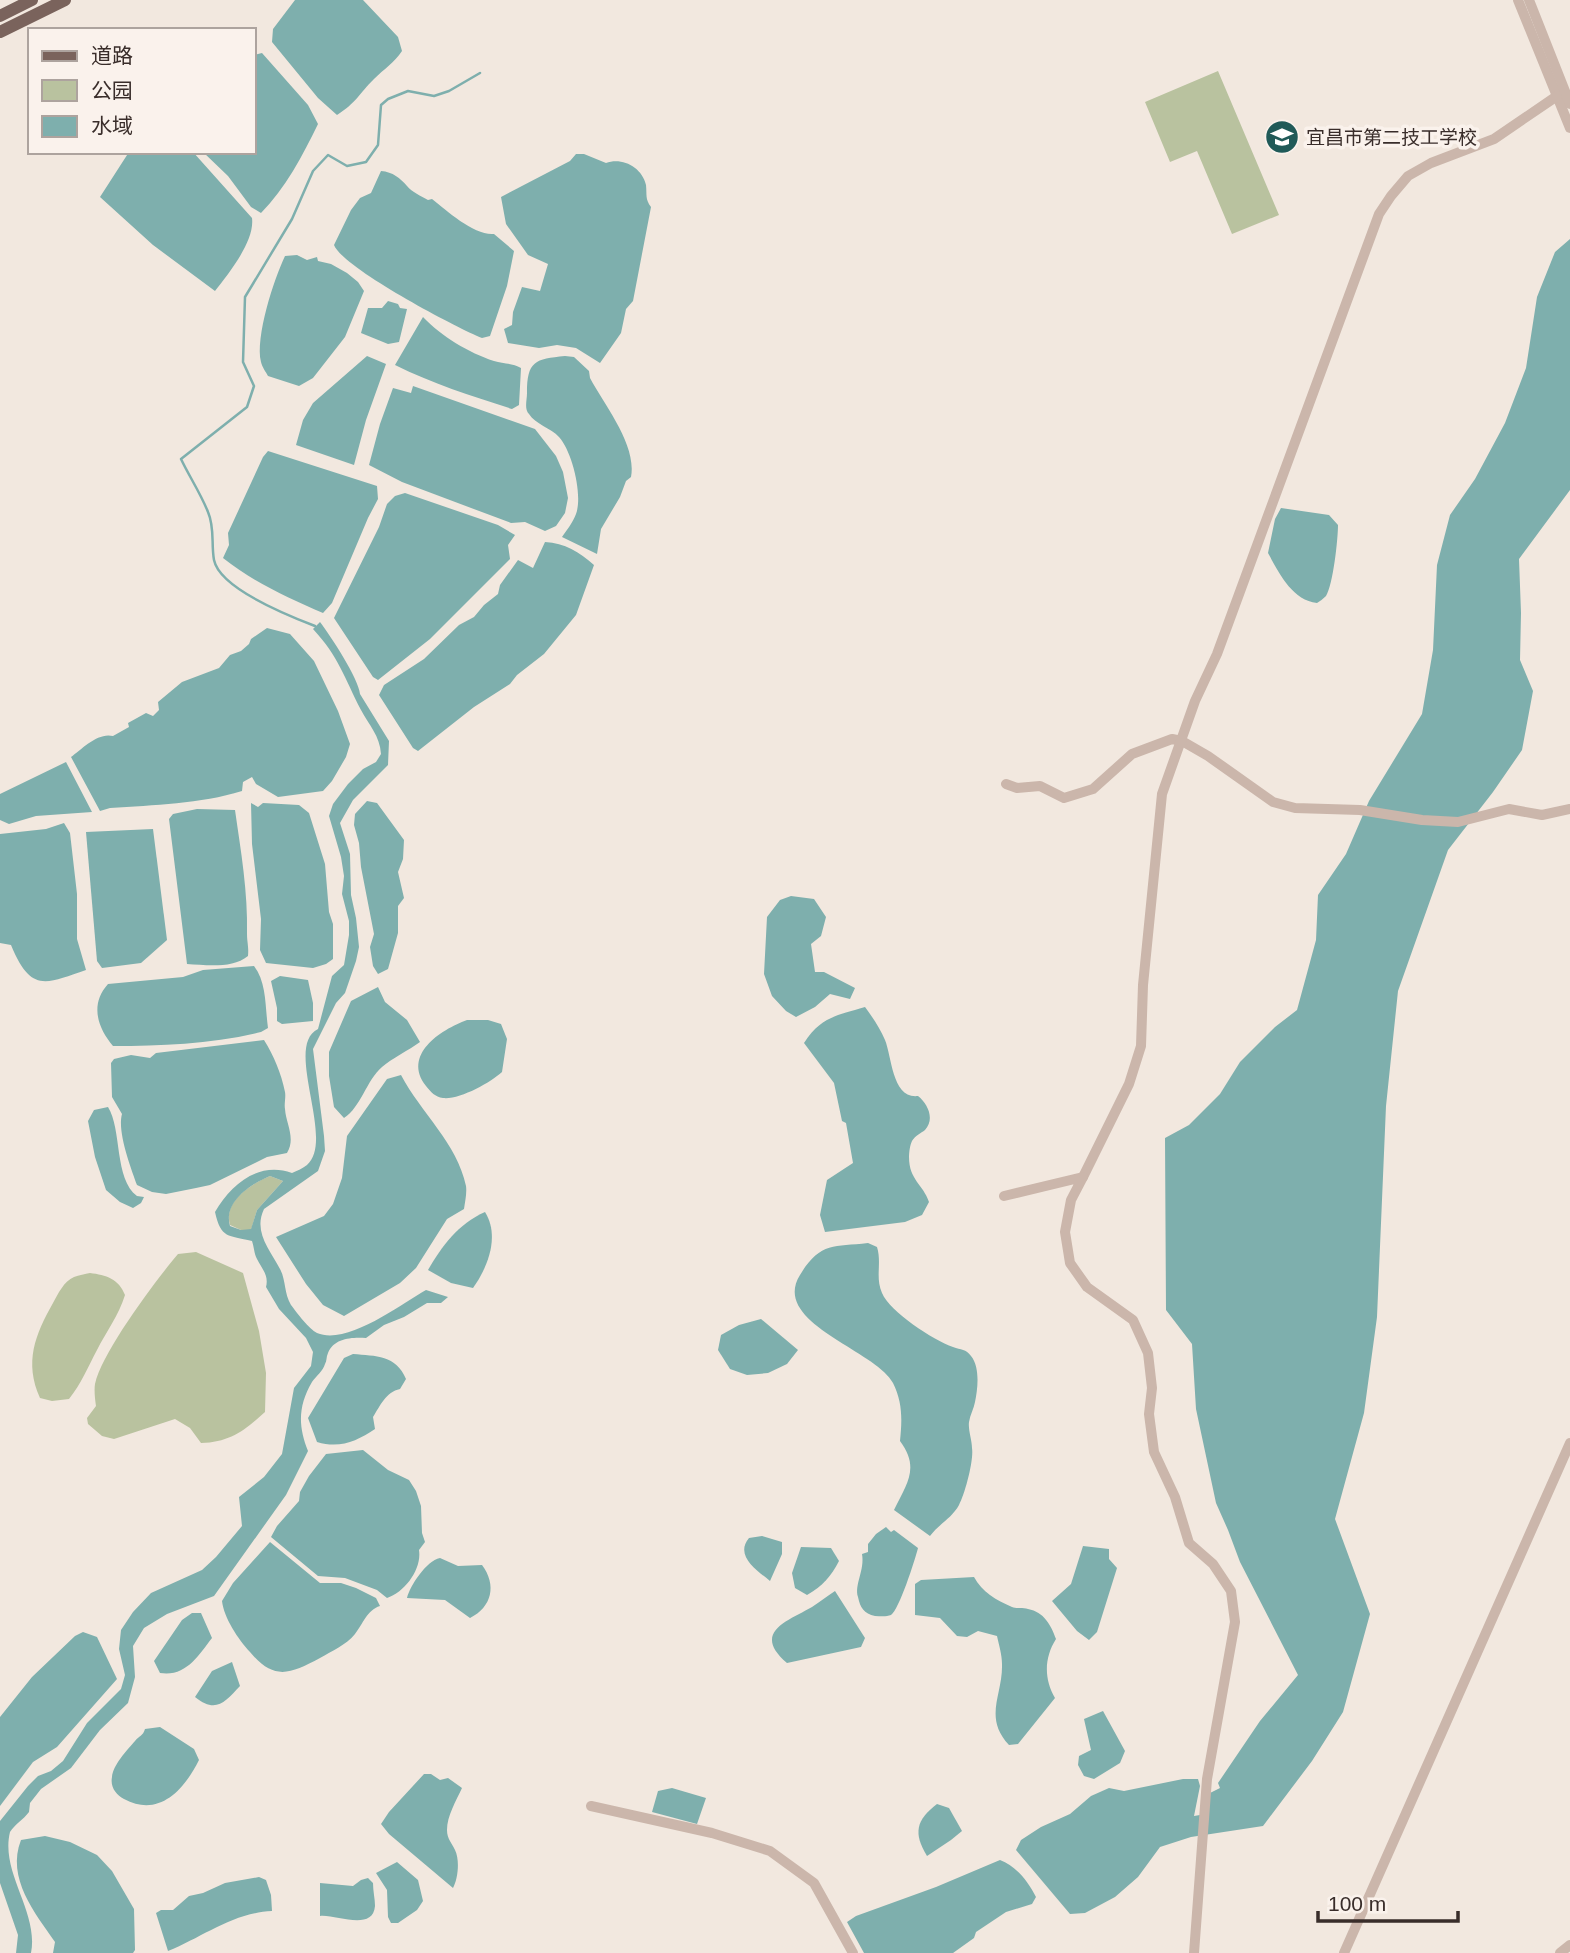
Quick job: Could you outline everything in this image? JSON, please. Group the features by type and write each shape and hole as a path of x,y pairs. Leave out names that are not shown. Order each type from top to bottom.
{"main road":[{"path":"0,16 32,0"},
{"path":"0,32 65,0"}],"street":[{"path":"1518,0 1570,128"},
{"path":"1529,0 1570,104"},
{"path":"1194,1953 1207,1779 1235,1622 1231,1591 1213,1564 1189,1543 1175,1497 1154,1452 1149,1414 1152,1388 1148,1353 1133,1320 1087,1287 1070,1263 1065,1232 1071,1200 1129,1084 1140,1046 1151,890 1162,794 1195,701 1217,654 1380,214 1408,176 1431,163 1494,139 1557,96"},
{"path":"1006,784 1017,788 1040,786 1064,798 1093,789 1132,754 1172,739 1182,741 1208,756 1273,802 1295,808 1360,810 1422,820 1458,822 1509,809 1542,815 1570,809"},
{"path":"1004,1196 1083,1177"},
{"path":"1344,1953 1570,1443"},
{"path":"591,1806 712,1833 770,1851 814,1884 853,1953"},
{"path":"1560,1953 1570,1945"}],"green space":[{"path":"1218,71 1279,215 1232,234 1197,151 1170,162 1145,102"},
{"path":"270,1176 283,1181 257,1210 251,1230 241,1230 230,1225 229,1216 235,1201 247,1189"},
{"path":"196,1252 243,1273 259,1331 266,1373 265,1412 236,1434 211,1442 201,1443 190,1428 175,1419 114,1439 102,1436 88,1424 87,1418 96,1406 95,1384 108,1354 144,1298 178,1254"},
{"path":"90,1273 116,1282 125,1295 69,1399 52,1401 40,1398 35,1385 32,1361 41,1326 64,1285 74,1277"}],"water":[{"path":"295,0 363,0 398,37 402,51 399,55 337,115 318,98 272,42 273,29"},
{"path":"262,53 308,105 318,124 286,182 261,213 251,207 228,176 205,154 256,154 256,54"},
{"path":"128,154 195,154 252,218 252,227 234,266 215,291 153,245 100,197"},
{"path":"576,154 584,154 606,163 618,161 636,169 644,179 651,207 633,301 626,309 621,333 600,363 576,348 557,345 539,348 508,343 504,329 512,325 513,312 522,287 540,291 548,264 528,255 506,224 501,197 570,161"},
{"path":"381,171 396,176 414,192 428,200 432,199 470,227 486,234 494,234 514,251 507,286 490,336 482,338 401,296 357,268 334,245 351,210 360,198 371,193"},
{"path":"1570,239 1570,490 1519,559 1520,660 1533,691 1522,750 1448,850 1398,991 1386,1106 1377,1317 1364,1413 1335,1519 1370,1614 1343,1712 1312,1761 1263,1826 1191,1837 1160,1847 1138,1877 1115,1897 1085,1913 1070,1914 1016,1850 1021,1840 1041,1827 1070,1814 1091,1796 1109,1788 1124,1791 1183,1779 1198,1779 1200,1786 1194,1816 1206,1814 1210,1793 1220,1788 1218,1783 1260,1721 1298,1675 1240,1562 1216,1503 1196,1409 1192,1344 1166,1310 1165,1138 1189,1125 1220,1094 1240,1062 1275,1027 1297,1010 1316,940 1318,895 1346,854 1369,801 1422,714 1433,650 1437,565 1450,515 1475,479 1505,423 1526,368 1537,297 1555,252"},
{"path":"297,255 307,260 317,257 318,261 331,264 358,282 364,291 345,337 313,378 299,386 268,376 260,351 267,308 281,266 285,256"},
{"path":"388,301 407,309 399,342 388,344 361,333 368,308 382,308"},
{"path":"423,317 465,349 521,368 519,405 512,409 438,384 395,365"},
{"path":"367,356 386,364 366,420 354,465 296,445 303,420 313,403"},
{"path":"574,357 589,371 590,378 625,439 632,465 631,477 626,481 601,529 597,554 562,537 578,506 572,463 559,437 535,421 526,404 531,368 540,361"},
{"path":"413,386 535,429 556,456 563,472 568,498 565,513 556,526 545,531 525,522 511,523 402,482 369,465 393,388 411,393"},
{"path":"268,451 377,486 378,499 332,603 323,613 259,582 223,558 229,545 228,533"},
{"path":"405,493 498,525 515,535 508,545 510,559 430,639 378,680 373,677 334,618 379,527 387,504 395,496"},
{"path":"1281,508 1329,515 1338,525 1331,582 1326,596 1317,603 1300,597 1293,591 1268,553 1275,519"},
{"path":"545,542 571,549 594,565 576,615 544,654 517,675 510,684 474,707 418,751 413,748 379,695 384,685 424,659 459,625 474,617 498,594 500,585 518,560 533,568"},
{"path":"320,622 350,668 360,694 389,741 388,765 353,800 340,823 350,854 351,895 359,947 345,993 336,1003 313,1049 325,1151 318,1171 264,1209 260,1225 268,1248 282,1273 291,1305 317,1333 343,1334 358,1329 426,1290 448,1297 441,1303 427,1303 384,1325 366,1338 344,1339 334,1344 327,1354 324,1367 312,1382 304,1399 301,1425 308,1451 286,1495 214,1596 167,1614 144,1628 133,1646 135,1677 128,1703 100,1730 71,1768 41,1789 30,1803 29,1812 10,1832 10,1862 30,1923 32,1938 31,1953 16,1953 18,1935 0,1883 0,1821 38,1776 51,1771 63,1761 87,1723 121,1689 125,1675 119,1649 121,1630 133,1612 151,1593 202,1570 242,1526 239,1497 264,1477 282,1454 294,1388 311,1366 313,1352 306,1338 279,1309 266,1287 266,1276 256,1257 252,1241 231,1236 223,1231 215,1212 229,1192 247,1178 268,1170 292,1173 307,1165 314,1153 316,1136 306,1054 309,1039 318,1029 332,976 344,965 349,935 349,921 342,894 344,876 341,857 329,816 333,804 348,784 363,769 376,762 381,754 376,736 340,668 313,629","holes":["270,1176 283,1181 257,1210 251,1229 241,1230 230,1226 231,1209 247,1189"]},
{"path":"267,628 290,634 314,661 338,711 350,744 346,757 323,791 278,797 256,784 252,777 243,782 242,791 226,795 100,811 71,757 96,739 113,736 129,727 128,723 146,713 153,716 159,710 158,702 182,682 219,668 230,655 241,651 251,639"},
{"path":"66,762 92,812 36,816 9,824 0,820 0,794"},
{"path":"367,801 377,803 404,840 403,859 398,872 404,898 398,906 398,933 388,969 378,974 373,966 370,947 374,934 354,825 355,814"},
{"path":"251,803 258,807 263,803 299,805 309,813 325,864 329,912 333,924 333,959 326,964 313,968 266,963 260,950 261,919 252,844"},
{"path":"197,809 235,810 245,887 248,956 234,963 187,964 169,819 173,814"},
{"path":"64,823 70,833 77,894 77,939 86,970 60,979 41,981 25,971 11,945 0,943 0,834 46,829"},
{"path":"153,829 167,940 141,963 102,968 97,961 86,832"},
{"path":"791,896 814,899 826,917 821,936 811,944 815,972 824,972 855,988 850,999 830,994 815,1007 796,1017 772,996 764,974 767,917 780,900"},
{"path":"254,966 261,980 266,1004 268,1028 261,1032 187,1044 113,1046 103,1031 97,1007 108,984 183,977 203,970"},
{"path":"280,976 308,980 313,1003 313,1021 282,1024 277,1021 271,981"},
{"path":"378,987 385,1002 407,1020 420,1042 376,1073 355,1107 344,1118 334,1107 329,1076 329,1052 351,1001"},
{"path":"865,1007 885,1040 898,1084 909,1095 918,1096 929,1112 928,1126 912,1141 909,1157 911,1171 929,1202 922,1215 905,1222 825,1232 820,1215 827,1180 853,1163 846,1123 842,1121 834,1083 804,1043 823,1023 837,1015"},
{"path":"467,1020 488,1020 501,1024 507,1039 502,1072 466,1094 450,1098 438,1097 426,1086 420,1075 418,1064 421,1054 436,1037"},
{"path":"264,1040 277,1065 285,1092 285,1109 291,1136 287,1153 267,1157 210,1185 196,1188 166,1194 152,1192 137,1185 123,1140 122,1114 112,1097 111,1063 114,1059 131,1055 150,1058 156,1053"},
{"path":"401,1075 455,1156 466,1186 464,1209 447,1219 416,1268 400,1283 344,1316 323,1305 276,1237 324,1216 333,1204 342,1178 347,1136 387,1079"},
{"path":"108,1107 125,1178 137,1196 144,1197 141,1203 133,1208 120,1202 106,1190 95,1157 88,1121 94,1110"},
{"path":"485,1212 492,1231 492,1241 483,1271 473,1288 451,1283 428,1270 452,1236"},
{"path":"868,1243 877,1247 880,1287 894,1308 924,1332 967,1352 976,1366 977,1390 969,1425 972,1453 966,1485 956,1510 930,1536 894,1510 907,1483 910,1468 909,1459 900,1441 901,1412 893,1383 883,1371 812,1322 799,1307 795,1292 800,1275 821,1251 836,1246"},
{"path":"761,1319 798,1350 787,1364 768,1373 747,1375 730,1369 718,1350 721,1335 739,1325"},
{"path":"353,1354 377,1356 391,1361 406,1379 400,1389 387,1396 378,1408 373,1417 375,1429 348,1443 333,1445 317,1442 308,1418 344,1358"},
{"path":"363,1450 388,1470 409,1480 421,1506 425,1542 419,1550 418,1565 406,1585 387,1598 377,1590 345,1578 318,1576 271,1537 299,1501 300,1492 309,1476 326,1454"},
{"path":"886,1527 918,1548 894,1611 889,1616 875,1616 868,1614 861,1607 857,1587 862,1554 868,1552 868,1544"},
{"path":"762,1536 782,1542 782,1554 770,1581 754,1568 744,1551 749,1538"},
{"path":"270,1542 320,1583 341,1583 356,1588 376,1598 380,1606 368,1614 355,1634 343,1645 291,1671 275,1671 259,1661 236,1635 223,1608 222,1601 233,1583"},
{"path":"1083,1546 1109,1549 1109,1559 1117,1568 1097,1632 1089,1640 1077,1631 1052,1601 1071,1584"},
{"path":"801,1547 831,1548 839,1561 826,1580 807,1595 795,1588 792,1573"},
{"path":"440,1558 458,1566 482,1565 487,1573 490,1595 483,1608 470,1618 445,1600 407,1598 419,1575 429,1564"},
{"path":"974,1577 985,1591 1000,1601 1043,1616 1056,1639 1049,1654 1047,1668 1055,1698 1018,1744 1009,1745 997,1725 996,1706 1002,1664 997,1636 978,1631 967,1637 957,1636 940,1618 915,1615 915,1584 921,1580"},
{"path":"835,1591 865,1638 861,1647 787,1663 772,1643 777,1629"},
{"path":"192,1613 201,1613 212,1638 190,1664 177,1672 160,1673 154,1661 182,1620"},
{"path":"83,1632 97,1637 117,1679 57,1747 33,1762 0,1806 0,1717 32,1677 75,1636"},
{"path":"232,1662 240,1686 230,1697 220,1704 209,1705 195,1697 212,1671"},
{"path":"1103,1711 1125,1751 1120,1763 1094,1779 1084,1776 1078,1765 1079,1756 1091,1750 1084,1719"},
{"path":"160,1727 194,1749 199,1760 186,1781 169,1798 148,1805 124,1799 113,1787 115,1768 145,1729"},
{"path":"424,1774 431,1774 440,1780 448,1778 462,1788 447,1825 448,1836 457,1859 457,1875 453,1888 389,1834 381,1824"},
{"path":"672,1788 706,1798 697,1824 652,1812 658,1791"},
{"path":"937,1804 949,1808 962,1831 927,1856 918,1834 919,1827 921,1821"},
{"path":"45,1836 70,1842 97,1855 112,1871 134,1909 133,1953 53,1953 55,1942 31,1907 17,1868 21,1840"},
{"path":"1000,1860 1021,1875 1036,1897 1032,1904 1006,1912 976,1932 974,1938 953,1953 864,1953 847,1922 856,1916"},
{"path":"397,1862 418,1880 423,1901 417,1910 398,1923 391,1923 388,1917 387,1890 376,1873"},
{"path":"259,1877 266,1880 272,1911 231,1921 168,1951 156,1913 173,1910 189,1896 225,1883"},
{"path":"368,1878 373,1883 375,1906 373,1914 368,1918 352,1920 320,1916 320,1883 353,1886"}],"waterway":[{"path":"315,626 257,600 219,571 214,560 210,518 181,459 247,407 254,386 243,362 245,297 292,219 313,171 328,155 347,166 366,162 378,145 381,105 388,99 408,91 434,96 449,91 480,73"}],"place":[{"name":"宜昌市第二技工学校","path":"1282,137"}]}
